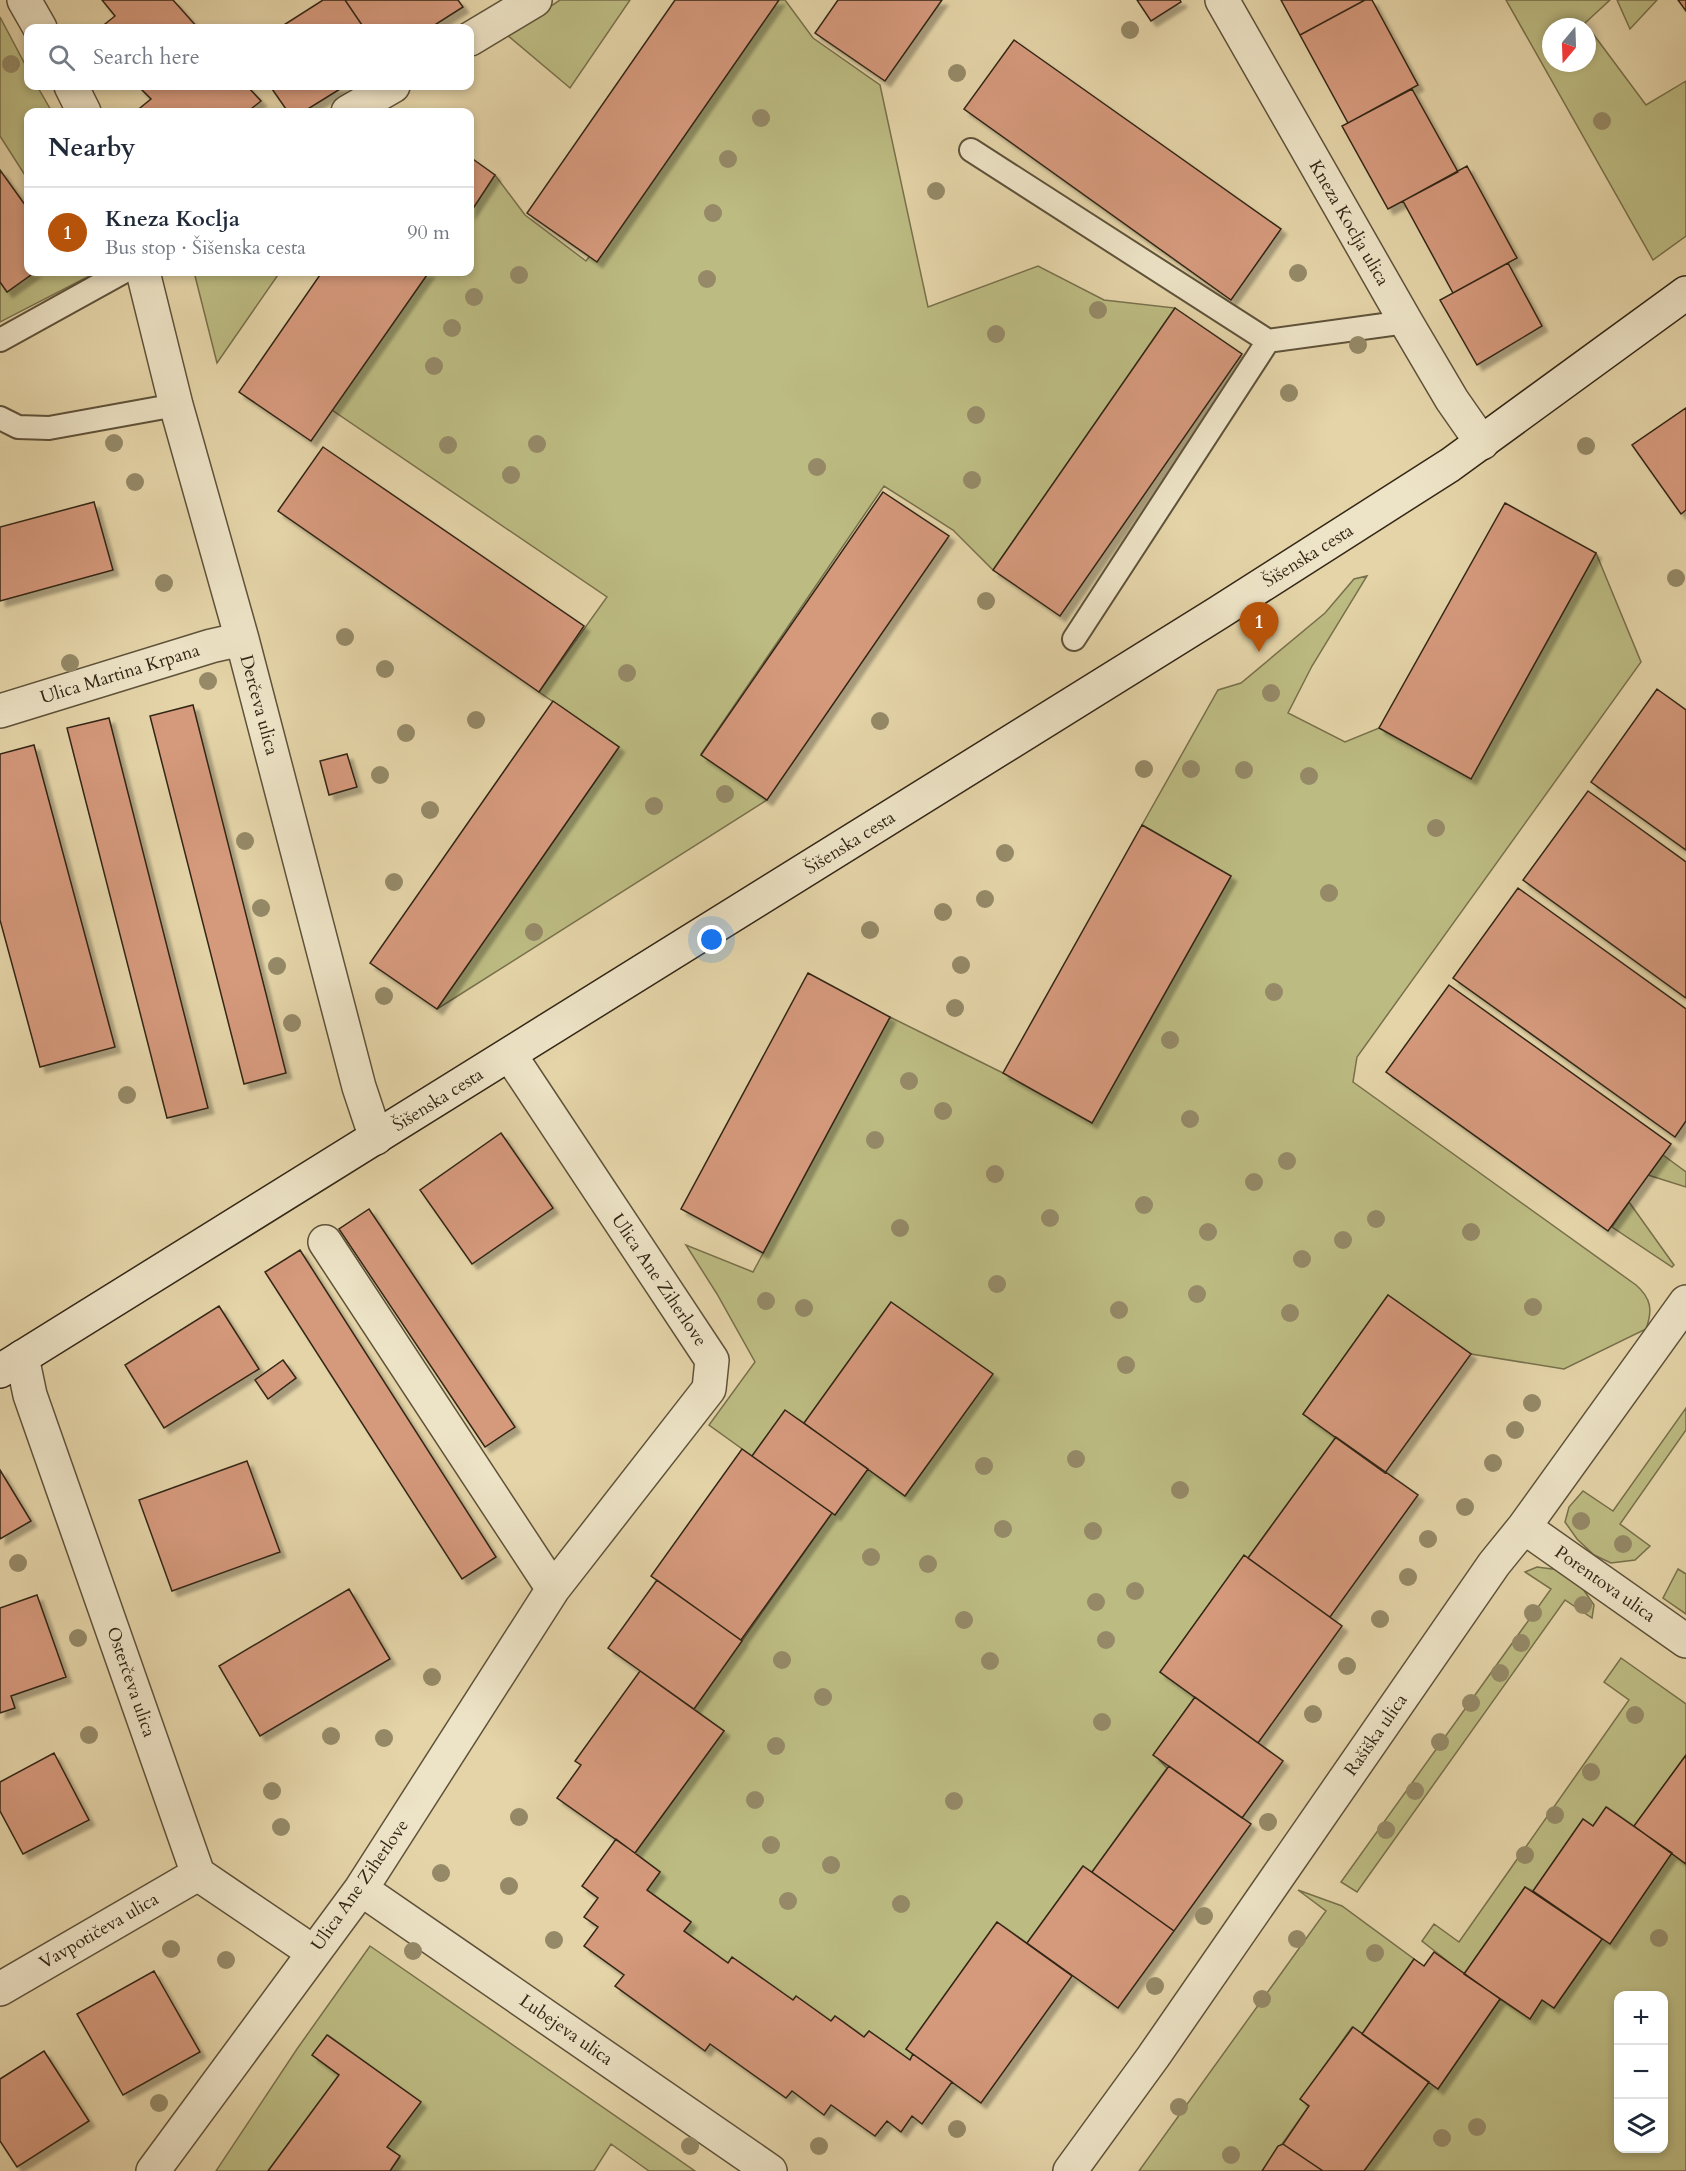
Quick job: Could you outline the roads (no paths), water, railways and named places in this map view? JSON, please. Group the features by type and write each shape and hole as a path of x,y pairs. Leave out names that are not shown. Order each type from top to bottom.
{"street":[{"path":"24,0 38,24"},
{"path":"474,37 535,0"},
{"name":"Kneza Koclja ulica","path":"1222,0 1406,322 1452,400 1482,443"},
{"path":"73,90 82,108"},
{"path":"355,108 386,90"},
{"name":"Derčeva ulica","path":"144,276 356,1076 376,1138"},
{"name":"Šišenska cesta","path":"11,1364 1208,620 1482,443 1686,293"},
{"name":"Ulica Martina Krpana","path":"0,711 211,646 242,639"},
{"name":"Ulica Ane Ziherlove","path":"153,2171 361,1889 553,1589 709,1389 712,1360 510,1055"},
{"path":"325,1242 553,1589"},
{"name":"Rašiška ulica","path":"1070,2171 1153,2057 1494,1564 1524,1527 1686,1302"},
{"name":"Osterčeva ulica","path":"11,1364 30,1395 198,1874"},
{"name":"Porentova ulica","path":"1524,1527 1686,1641"},
{"path":"198,1874 313,1952"},
{"name":"Vavpotičeva ulica","path":"0,1989 198,1874"},
{"name":"Lubejeva ulica","path":"361,1889 770,2171"}],"lane":[{"path":"971,150 1268,341 1406,322"},
{"path":"0,340 116,276"},
{"path":"1074,639 1268,341"},
{"path":"0,418 18,427 49,428 177,405"}],"place":[{"name":"Kneza Koclja","path":"1259,652"}]}
